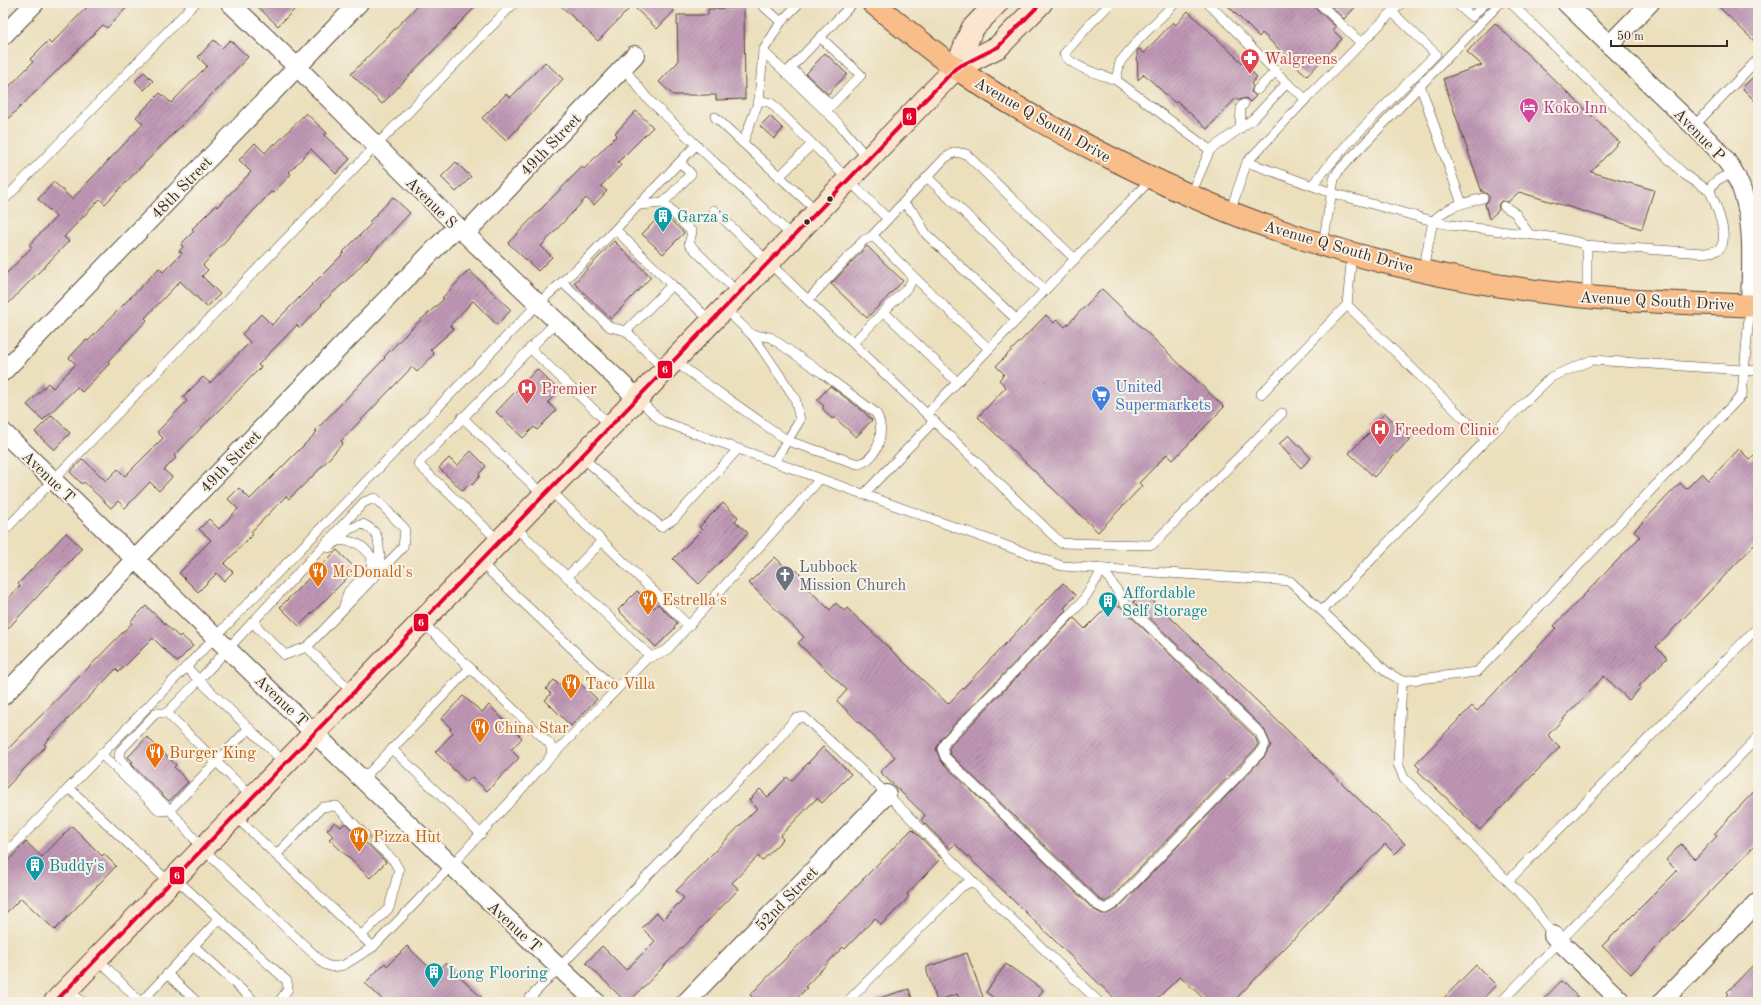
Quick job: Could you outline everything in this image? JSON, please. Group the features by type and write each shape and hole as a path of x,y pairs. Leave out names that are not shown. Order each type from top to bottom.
{"highway":[{"name":"Avenue Q South Drive","path":"876,4 956,68 1059,132 1190,196 1259,224 1352,252 1423,270 1492,284 1650,302 1754,306"}],"main road":[{"path":"956,68 972,29 997,3"},
{"path":"68,998 98,958 172,880 956,68 998,47 1041,3"}],"street":[{"path":"3,36 35,3"},
{"name":"Avenue S","path":"230,3 297,67 461,230 637,398"},
{"name":"48th Street","path":"3,372 358,3"},
{"name":"Avenue P","path":"1566,3 1724,156 1752,201 1750,227 1754,306"},
{"path":"1609,45 1650,3"},
{"name":"49th Street","path":"3,696 136,559 629,61"},
{"name":"Avenue T","path":"3,432 222,642 452,866 596,1002"},
{"name":"52nd Street","path":"686,1002 886,794"},
{"path":"1662,1002 1758,902"},
{"path":"1556,938 1622,1002"}],"lane":[{"path":"3,201 195,3"},
{"path":"3,532 377,147 514,3"},
{"path":"760,3 781,22"},
{"path":"743,143 759,100 763,51 781,22 799,3"},
{"path":"789,70 853,3"},
{"path":"1111,3 1084,30 1064,54 1066,58 1085,68 1116,80 1210,150"},
{"path":"1116,80 1120,62 1140,38 1175,3"},
{"path":"1208,3 1287,83 1306,100"},
{"path":"1319,3 1361,43"},
{"path":"1230,212 1247,162 1401,3"},
{"path":"1456,3 1472,17 1485,3"},
{"path":"1322,244 1334,179 1339,170 1500,3"},
{"path":"1511,3 1685,175 1710,191"},
{"path":"1312,185 1372,118 1436,54 1392,12"},
{"path":"820,37 861,75 829,108"},
{"path":"763,51 789,70 829,108 840,125 868,159"},
{"path":"1694,126 1758,59"},
{"path":"629,61 646,97 793,237"},
{"path":"1257,90 1276,71"},
{"path":"1190,196 1210,150 1253,119 1287,83"},
{"path":"1420,85 1462,204"},
{"path":"759,100 771,104 888,218"},
{"path":"1240,129 1241,107 1244,104"},
{"path":"716,117 817,211"},
{"path":"779,177 812,144"},
{"path":"696,145 616,230 563,283 538,304 222,642 199,680 167,713 156,713 120,751 119,757 129,771 170,810 203,849 324,964 332,967 344,965 373,947 452,866 548,760 646,659 667,650 820,479"},
{"path":"808,300 864,240 871,237 927,177 946,158 955,152 966,154 1075,259"},
{"path":"639,205 663,203 691,174 680,162"},
{"path":"1247,162 1332,193 1433,221 1558,238 1584,245 1704,253 1718,250 1722,246 1724,235 1710,191 1711,186 1719,179 1734,172"},
{"path":"927,177 1045,290"},
{"path":"927,414 1152,178"},
{"path":"1423,270 1433,221 1440,213 1452,207 1483,198"},
{"path":"903,202 916,214 926,234 1017,320"},
{"path":"663,203 692,232 689,244 724,308 752,335 795,398 800,420 774,462"},
{"path":"1504,206 1515,213 1529,234"},
{"path":"714,210 1061,543 1152,545 1282,413"},
{"path":"616,230 672,285 724,308"},
{"path":"871,237 876,239 989,349"},
{"path":"1584,245 1587,248 1587,296"},
{"path":"1261,394 1347,304 1352,252"},
{"path":"854,343 909,286 912,280 911,274"},
{"path":"563,283 610,327 626,331 669,365 788,441 858,464 864,463 870,458 882,432 880,420 876,413 822,372 770,338 752,335"},
{"path":"626,331 672,285"},
{"path":"1347,304 1486,440"},
{"path":"637,398 661,421 1062,566 1290,580 1387,672 1402,681 1477,672 1742,395 1744,370 1754,306"},
{"path":"884,312 957,382"},
{"path":"499,541 418,464 462,417 557,321"},
{"path":"530,348 610,426"},
{"path":"1323,610 1486,440 1551,377 1592,360 1758,371"},
{"path":"462,417 602,541 689,626"},
{"path":"863,495 934,421"},
{"path":"581,456 661,527 674,519 738,449"},
{"path":"3,856 186,667 252,622 364,502 375,498 405,529 403,547 307,647 285,655 252,622"},
{"path":"272,601 285,594 326,550 349,529 363,524 372,529 378,536 380,559 348,592 343,611"},
{"path":"514,526 651,657"},
{"path":"338,540 363,545 372,557 371,569"},
{"path":"567,577 602,541"},
{"path":"480,562 616,690"},
{"path":"1103,569 1125,603 1260,733 1264,744 1260,753 1114,904 1105,909 1097,905 956,768 945,757 942,749 946,741 1082,602 1103,569"},
{"path":"422,622 550,744 552,753 548,760"},
{"path":"1508,882 1758,627"},
{"path":"307,647 353,693"},
{"path":"186,667 285,763"},
{"path":"363,779 470,668"},
{"path":"1402,681 1398,764 1404,778 1529,902 1556,938"},
{"path":"154,700 253,797"},
{"path":"526,1002 767,751 795,719 804,717 886,794 972,881 1099,1002"},
{"path":"101,754 160,811 170,810 249,728"},
{"path":"1501,1002 1556,938 1758,737"},
{"path":"392,749 480,834"},
{"path":"69,788 172,880 219,919 287,981 288,989 279,1002"},
{"path":"276,855 322,807 336,806 365,835"},
{"path":"235,816 373,947"},
{"path":"361,936 389,908 399,870 394,861 374,842"},
{"path":"847,1002 961,887 972,881"},
{"path":"98,958 141,1002 219,919"},
{"path":"194,946 255,1002"},
{"path":"167,974 197,1002"}],"building":[{"path":"91,3 131,3 107,28 103,25 3,124 3,93 33,62 30,59 48,41 51,44"},
{"path":"254,3 301,3 278,26"},
{"path":"420,3 479,3 382,104 351,74"},
{"path":"558,3 623,3 629,9 598,41"},
{"path":"630,3 666,3 674,11 657,29"},
{"path":"1225,3 1313,3 1315,7 1336,27 1333,30 1342,39 1307,76 1262,33 1259,37"},
{"path":"1328,3 1359,3 1344,19"},
{"path":"1715,3 1752,3 1758,8 1758,45"},
{"path":"744,8 745,99 716,100 716,95 673,95 659,82 678,62 677,15 708,15 708,9"},
{"name":"Walgreens","path":"1188,11 1257,77 1251,84 1253,86 1251,92 1256,96 1250,102 1246,98 1239,100 1236,98 1207,129 1177,101 1175,103 1144,74 1138,80 1137,51 1139,49 1144,53 1173,22 1176,25"},
{"name":"Koko Inn","path":"1495,23 1619,142 1591,172 1654,190 1642,229 1519,192 1508,202 1501,201 1498,205 1499,210 1489,219 1485,204 1489,200 1489,196 1485,192 1482,192 1443,79 1482,65 1467,52"},
{"path":"214,40 222,48 230,40 248,57 105,204 100,199 64,237 69,241 3,309 3,277 32,247 29,245 56,217 38,199 54,182 72,199 143,124 136,117 160,93 171,103 207,66 198,57"},
{"path":"825,53 847,74 828,94 806,74"},
{"path":"545,62 563,79 506,141 482,118 506,94 510,98"},
{"path":"144,72 153,81 144,90 135,81"},
{"path":"1758,72 1758,104 1742,88"},
{"path":"636,111 653,127 618,162 621,165 601,186 607,191 594,205 586,198 541,246 552,257 538,271 508,243 582,167 584,169 617,135 615,133"},
{"path":"306,113 327,133 324,135 350,159 336,174 311,149 289,172 291,174 273,193 271,192 203,265 208,270 202,276 220,294 207,307 180,281 145,318 147,320 108,361 110,363 82,392 77,387 43,420 27,405 48,383 53,388 76,364 69,358 86,340 88,341 159,268 163,272 182,253 179,251 183,247 181,244 194,231 192,229 216,205 217,207 251,172 239,160 255,143 265,153 274,143 275,145"},
{"path":"770,116 783,129 774,139 760,126"},
{"path":"456,162 471,177 456,192 441,177"},
{"path":"393,197 410,213 350,277 321,304 322,305 300,328 297,325 258,365 261,367 174,456 176,458 164,470 172,477 159,491 150,482 125,508 118,501 111,508 84,482 82,484 70,472 83,459 106,481 118,469 125,476 163,438 157,432 187,401 183,397 203,377 210,383 250,342 242,334 261,314 272,325 344,253 343,252 371,224 369,222"},
{"name":"Garza's","path":"663,213 684,233 663,254 642,234"},
{"path":"614,241 651,277 611,319 574,283"},
{"path":"867,246 903,281 867,318 831,284"},
{"path":"469,270 511,310 497,325 473,301 450,325 454,329 430,350 434,354 417,372 412,367 341,441 343,443 315,474 289,499 286,496 251,532 253,534 224,564 233,572 224,581 217,573 198,592 179,573 211,540 199,529 209,519 219,529 238,509 228,499 239,488 250,499 317,432 315,431 385,358 384,357 414,326 444,299 442,298"},
{"name":"United Supermarkets","path":"1102,289 1224,407 1173,460 1167,454 1139,483 1142,486 1098,532 978,417 1006,387 999,380 1004,374 996,366 1046,315 1054,323 1057,319 1065,327"},
{"name":"Premier","path":"537,369 559,391 548,402 556,411 537,430 534,427 523,438 496,412"},
{"path":"830,386 862,410 872,420 856,437 834,417 832,419 822,408 824,406 817,400"},
{"name":"Freedom Clinic","path":"1385,413 1410,439 1374,477 1349,453 1373,429 1371,428"},
{"path":"52,415 70,433 54,450 35,432"},
{"path":"1289,435 1311,458 1301,468 1279,444"},
{"path":"1739,449 1750,460 1758,452 1758,541 1656,647 1667,658 1639,686 1641,687 1629,700 1604,676 1548,735 1560,747 1480,830 1418,771 1420,769 1415,764 1472,706 1477,711 1556,628 1554,626 1640,537 1634,531 1680,483 1686,489 1702,473 1709,480"},
{"path":"471,451 486,466 472,485 470,483 463,491 439,468 449,458 457,466"},
{"path":"723,503 738,517 735,521 748,533 699,584 673,559 702,530 699,527"},
{"path":"66,533 82,548 3,634 3,604 20,586 18,584"},
{"name":"McDonald's","path":"337,550 356,569 299,626 280,607"},
{"path":"775,557 792,574 796,570 806,580 802,583 830,610 836,603 844,611 847,608 948,704 1063,583 1076,595 1064,608 1066,610 942,737 936,749 941,761 1093,909 1102,914 1108,914 1118,908 1264,757 1271,745 1264,729 1133,602 1143,591 1405,844 1395,854 1385,844 1233,1002 1207,1002 1180,976 1154,1002 1118,1002 955,844 950,849 921,820 925,815 880,772 895,757 837,701 847,690 798,643 804,637 749,583"},
{"name":"Estrella's","path":"637,591 654,608 658,604 677,623 674,627 675,628 656,647 618,610"},
{"path":"146,606 179,637 181,635 193,646 177,662 153,638 119,672 116,669 44,744 46,746 3,791 3,754 132,623 130,622"},
{"path":"1108,606 1120,606 1255,737 1258,744 1255,749 1110,899 1105,902 1101,900 950,754 949,749 951,745 1074,618 1085,629"},
{"name":"Taco Villa","path":"570,674 597,699 571,726 545,700 551,694 546,689 554,680 559,685"},
{"name":"China Star","path":"463,696 482,712 489,705 522,738 511,750 519,758 487,791 472,777 467,782 435,752 453,733 450,730 451,728 441,719"},
{"name":"Burger King","path":"147,737 176,765 174,767 188,782 169,801 134,767 131,763 133,762 128,757"},
{"path":"823,747 851,774 822,803 817,798 780,836 783,839 762,861 758,856 732,883 739,889 629,1002 626,1002 586,963 602,946 626,970 655,941 642,928 657,913 663,919 684,898 676,891 757,808 749,800 760,789 768,797 787,777 791,781"},
{"path":"1758,787 1758,842 1631,974 1602,946 1677,871 1666,860 1681,844 1695,859 1717,836 1714,834"},
{"name":"Pizza Hut","path":"335,822 341,827 345,823 386,862 370,878 329,839 333,836 327,830"},
{"path":"72,826 102,856 104,854 116,866 55,930 21,898 3,916 3,866 26,842 42,857"},
{"path":"912,829 941,858 907,894 909,897 881,925 875,918 845,949 843,947 805,987 807,988 793,1002 758,1002 750,995"},
{"path":"407,946 435,973 446,963 486,1002 385,1002 365,983 385,963 387,966"},
{"path":"967,953 983,997 969,1002 960,1002 957,994 937,1001 927,972 927,967"},
{"path":"1758,960 1758,1002 1721,1002 1729,994 1727,992"},
{"path":"1006,964 1043,990 1035,1002 999,1002 986,992"},
{"path":"1476,965 1496,985 1480,1002 1440,1002"},
{"path":"1561,981 1583,1002 1541,1002"},
{"path":"909,989 913,1002 877,1002 876,999"}],"transit line":[{"name":"6","path":"55,1002 956,68 998,47 1041,3"}],"place":[{"name":"Walgreens","path":"1250,75"},
{"name":"Koko Inn","path":"1529,124"},
{"name":"Garza's","path":"663,233"},
{"name":"Premier","path":"527,405"},
{"name":"United Supermarkets","path":"1101,412"},
{"name":"Freedom Clinic","path":"1380,446"},
{"name":"McDonald's","path":"318,588"},
{"name":"Lubbock Mission Church","path":"785,592"},
{"name":"Estrella's","path":"648,616"},
{"name":"Affordable Self Storage","path":"1108,618"},
{"name":"Taco Villa","path":"571,700"},
{"name":"China Star","path":"480,744"},
{"name":"Burger King","path":"155,769"},
{"name":"Pizza Hut","path":"359,853"},
{"name":"Buddy's","path":"35,882"},
{"name":"Long Flooring","path":"434,989"}]}
